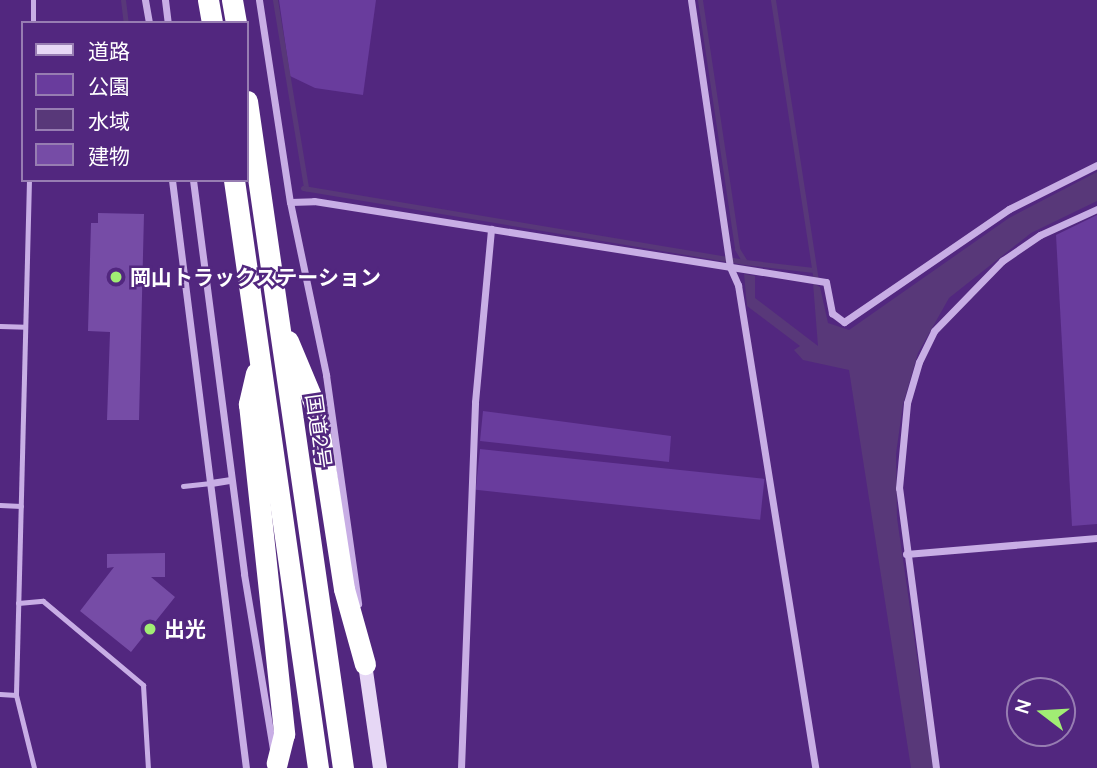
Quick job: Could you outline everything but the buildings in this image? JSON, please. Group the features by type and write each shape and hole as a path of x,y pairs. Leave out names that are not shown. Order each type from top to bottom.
{"highway":[{"path":"208,0 212,21"},
{"path":"232,0 236,21"},
{"name":"国道2号","path":"248,108 343,768"},
{"path":"234,182 318,768"},
{"path":"278,320 316,408 344,589 365,664"},
{"path":"259,362 249,404 284,734 276,766"}],"street":[{"path":"145,0 149,21"},
{"path":"165,0 168,21"},
{"path":"259,0 290,202 326,375 380,768"},
{"path":"691,0 729,265 738,285 816,768"},
{"path":"290,202 491,229 826,282 837,320 850,321 1009,209 1097,165"},
{"path":"172,182 246,768"},
{"path":"193,182 231,481 265,713 276,766"},
{"path":"936,768 905,554 899,488 902,439 916,372 933,331 1002,261 1040,235 1097,209"},
{"path":"461,768 475,402 491,229"},
{"path":"211,483 231,481"},
{"path":"905,554 1097,538"}],"lane":[{"path":"33,0 33,21"},
{"path":"29,182 16,695 34,768"},
{"path":"0,326 25,327"},
{"path":"183,486 211,483"},
{"path":"0,505 21,506"},
{"path":"18,603 43,601 143,685 148,768"},
{"path":"0,694 16,695"}],"green space":[{"path":"279,0 376,0 363,95 315,88 290,76"},
{"path":"1097,215 1097,524 1072,526 1056,235"},
{"path":"483,411 671,436 669,462 480,441"},
{"path":"480,449 764,479 760,520 476,490"}],"water":[{"path":"1097,172 1097,201 1031,233 949,298 918,353 903,404 896,454 897,518 933,768 911,768 849,370 803,360 794,350 800,346 747,306 744,274 755,276 755,298 818,346 813,283 820,287 828,323 849,330 1009,218"}],"waterway":[{"path":"123,0 126,21"},
{"path":"275,0 306,188"},
{"path":"700,0 737,249 745,262 814,270"},
{"path":"773,0 816,281"},
{"path":"303,188 745,262"}],"place":[{"name":"岡山トラックステーション","path":"116,277"},
{"name":"出光","path":"150,629"}]}
